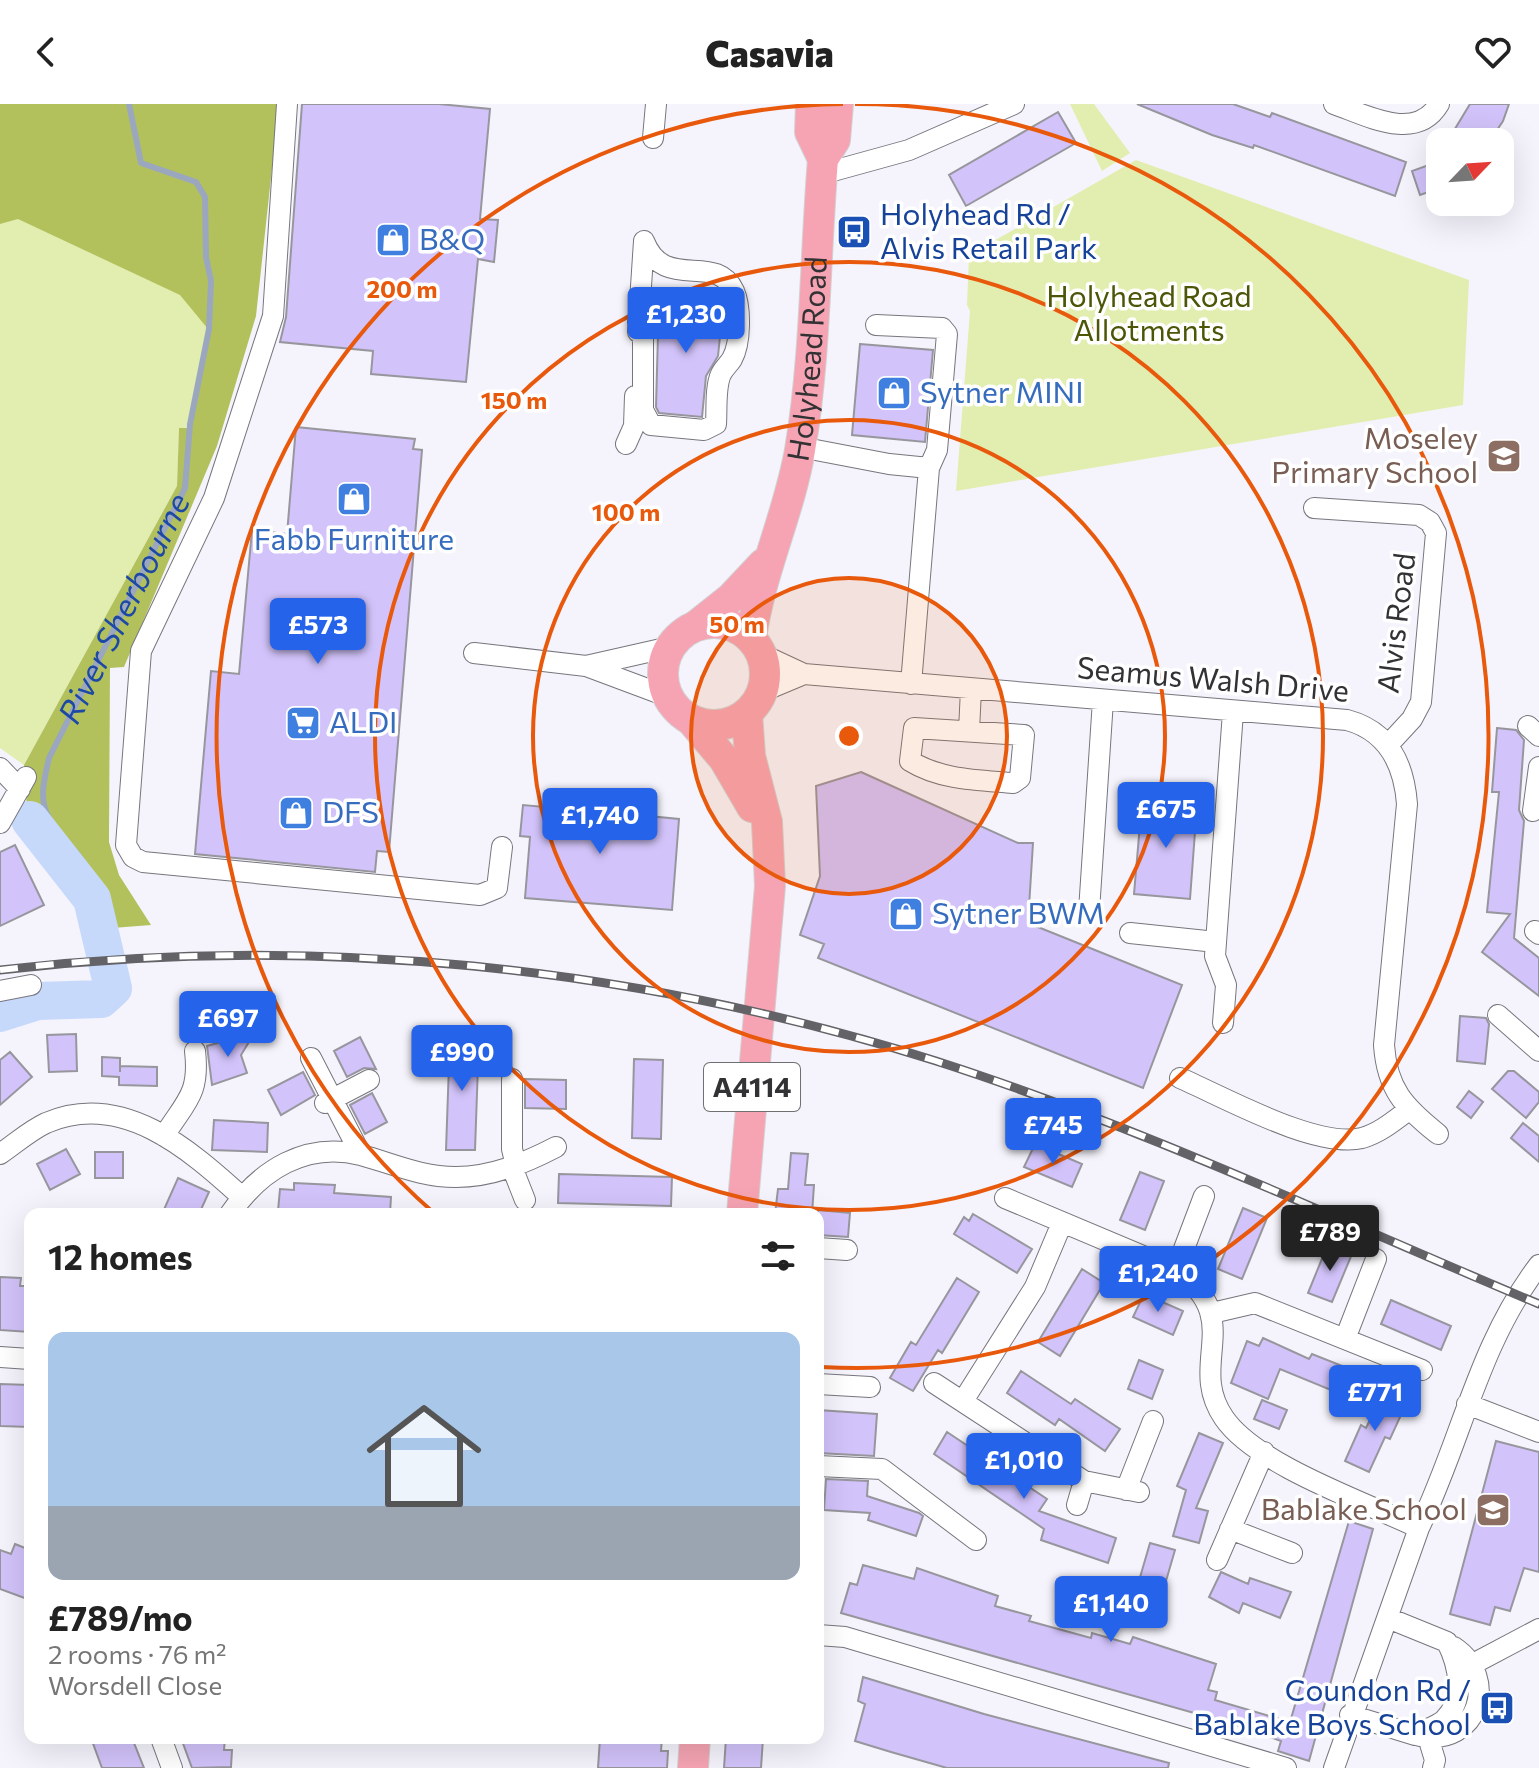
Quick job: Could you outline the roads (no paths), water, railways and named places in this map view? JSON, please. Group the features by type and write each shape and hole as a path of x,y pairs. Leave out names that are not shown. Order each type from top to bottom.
{"highway":[{"name":"Holyhead Road","path":"811,104 810,132 822,166"},
{"name":"Holyhead Road","path":"756,646 757,598 789,500 800,447 822,166 835,140 838,104"},
{"name":"Holyhead Road","path":"697,625 731,598 770,556"},
{"path":"720,623 738,629 756,646 765,672 754,703 720,725 691,720 669,697 663,676 670,647 697,625 720,623"},
{"name":"A4114","path":"743,1208 770,886 764,803 750,756 754,703"},
{"name":"A4114","path":"691,720 734,774 768,842"},
{"path":"693,1768 695,1744"}],"street":[{"path":"287,104 273,316 214,498 141,651 126,845 133,857 143,862 480,895 497,888 502,847"},
{"path":"653,138 656,104"},
{"path":"822,166 909,150 1014,104"},
{"path":"1334,104 1394,125 1422,121 1439,104"},
{"path":"626,444 634,426 639,293 644,241 650,256 668,269 713,273 725,278 735,292 739,315 734,357 720,375 716,424 704,430 651,425 643,410 643,333 638,322"},
{"path":"639,293 645,283 668,269"},
{"path":"876,325 942,328 947,334 937,450 929,468 911,684"},
{"path":"800,447 889,464 929,468"},
{"name":"Alvis Road","path":"1314,508 1419,515 1430,522 1436,533 1421,702 1412,719 1388,745"},
{"path":"754,703 804,674 756,646"},
{"path":"586,666 670,647"},
{"path":"474,653 586,666 669,697"},
{"name":"Seamus Walsh Drive","path":"804,674 1347,720 1362,724 1388,745"},
{"path":"969,731 971,689"},
{"path":"1089,911 1103,700"},
{"path":"1223,1023 1226,985 1215,956 1233,712"},
{"path":"914,728 969,731 1024,735 1017,781 954,778 910,761 914,728"},
{"path":"1388,745 1401,770 1407,804 1384,1045 1390,1083 1410,1109 1438,1134"},
{"path":"1533,811 1539,767"},
{"path":"0,768 23,783 0,823"},
{"path":"1130,933 1216,942"},
{"path":"0,991 31,985"},
{"path":"1498,1015 1535,1040"},
{"path":"164,1136 194,1090 198,1077 195,1051"},
{"path":"311,1058 328,1101 361,1155"},
{"path":"1180,1078 1324,1138 1362,1138 1380,1131 1410,1109"},
{"path":"512,1079 512,1149 514,1167 525,1200"},
{"path":"328,1101 369,1080"},
{"path":"0,1154 44,1124 88,1114 121,1116 164,1136 211,1169 236,1206 264,1174 294,1159 324,1151 361,1155 394,1168 438,1176 486,1174 514,1167 556,1147"},
{"path":"1176,1270 1204,1196"},
{"path":"1005,1198 1176,1270 1194,1283 1212,1313 1214,1334 1210,1366 1215,1399 1222,1416 1240,1437 1343,1496 1419,1528"},
{"path":"963,1401 1035,1287 1062,1223"},
{"path":"824,1248 847,1250"},
{"path":"1345,1339 1376,1259"},
{"path":"1334,1768 1350,1715 1419,1528 1436,1492 1499,1324 1539,1265"},
{"path":"1212,1313 1255,1303 1422,1370"},
{"path":"0,1357 24,1359"},
{"path":"934,1383 992,1424 1084,1481 1133,1491 1153,1421"},
{"path":"824,1384 870,1387"},
{"path":"1467,1404 1539,1432"},
{"path":"1217,1560 1264,1452"},
{"path":"824,1466 882,1469 976,1540"},
{"path":"1077,1505 1084,1481"},
{"path":"1230,1529 1292,1553"},
{"path":"1350,1715 1422,1736 1456,1732 1474,1718 1479,1695 1471,1665 1447,1642 1388,1618"},
{"path":"1471,1665 1539,1629"},
{"path":"824,1635 845,1637 1286,1768"},
{"path":"1422,1736 1444,1719 1458,1693 1457,1663 1447,1642"},
{"path":"1422,1736 1435,1760 1433,1768"},
{"path":"163,1744 172,1768"}],"waterway":[{"name":"River Sherbourne","path":"92,899 93,886 85,864 47,814 43,793 46,772 49,758 185,488 190,424 209,329 211,281 206,257 205,197 196,182 141,163 129,104"},
{"name":"River Sherbourne","path":"0,1013 38,1001 101,999 113,988 92,899 30,820"}],"railway":[{"path":"0,970 118,959 236,955 355,957 473,966 591,981 707,1002 822,1028 1013,1087 1165,1145 1539,1304"}],"place":[{"name":"Holyhead Rd / Alvis Retail Park","path":"854,232"},
{"name":"B&Q","path":"393,240"},
{"name":"Sytner MINI","path":"894,393"},
{"name":"Moseley Primary School","path":"1504,456"},
{"name":"Fabb Furniture","path":"354,499"},
{"name":"ALDI","path":"303,723"},
{"name":"DFS","path":"296,813"},
{"name":"Sytner BWM","path":"906,914"},
{"name":"Bablake School","path":"1493,1510"},
{"name":"Coundon Rd / Bablake Boys School","path":"1497,1708"}],"park label":[{"name":"Holyhead Road Allotments","path":"1149,314"}]}
